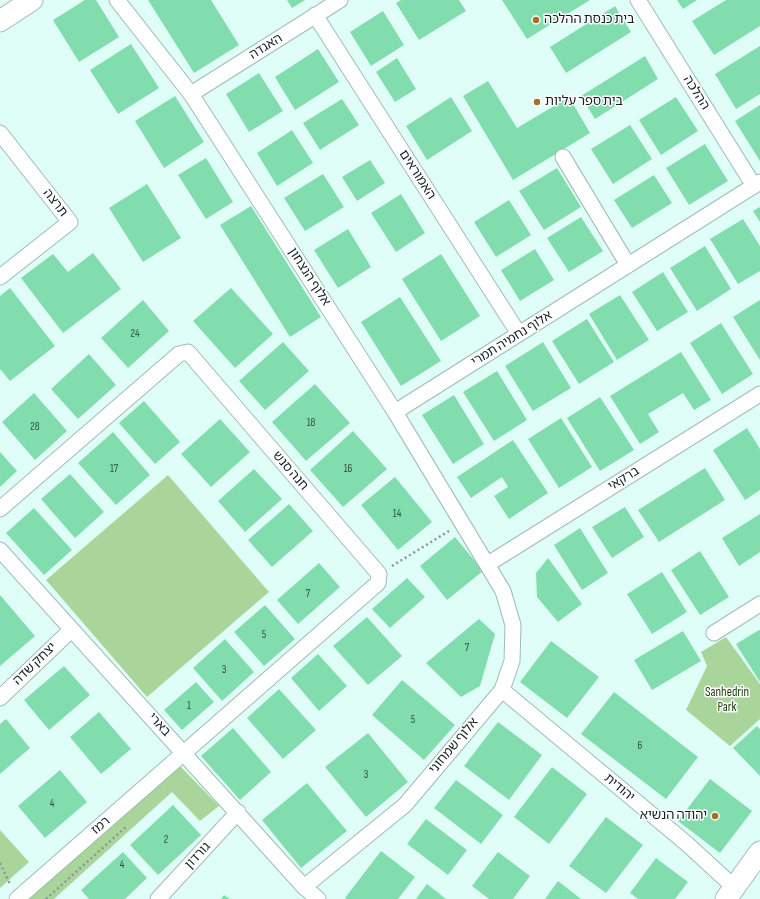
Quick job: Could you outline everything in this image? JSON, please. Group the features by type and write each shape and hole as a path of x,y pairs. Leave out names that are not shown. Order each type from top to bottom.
{"street":[{"path":"0,21 32,0"},
{"name":"אלוף הנצחון","path":"117,0 191,94 395,412 461,524 488,564"},
{"name":"האגדה","path":"191,94 340,0"},
{"name":"ההלכה","path":"638,0 757,184"},
{"name":"האמוראים","path":"316,15 519,334"},
{"name":"תרצה","path":"0,133 70,222 0,277"},
{"path":"563,157 628,265"},
{"name":"אלוף נחמיה תמרי","path":"395,412 757,184"},
{"name":"חנה סנש","path":"0,509 179,354 188,352 379,574"},
{"name":"ברקאי","path":"488,564 760,394"},
{"name":"בארי","path":"0,550 71,630 238,812 304,887 318,899"},
{"name":"אלוף שמחוני","path":"304,887 405,805 502,690 512,661 512,625 503,591 488,564"},
{"path":"184,753 378,583 379,574"},
{"path":"714,633 760,604"},
{"name":"יצחק שדה","path":"0,698 71,630"},
{"name":"יהודית","path":"502,690 686,843 731,893"},
{"name":"רמז","path":"17,899 184,753"},
{"name":"גורדון","path":"158,899 238,812"},
{"path":"731,893 760,852"}],"path":[{"path":"379,574 461,524"},
{"path":"46,899 129,825"},
{"path":"0,863 17,899"}],"green space":[{"path":"168,475 269,592 147,697 46,580"},
{"name":"Sanhedrin Park","path":"726,637 760,684 760,719 730,746 686,710 707,666 701,652"},
{"path":"178,764 219,806 200,821 172,792 54,899 26,899"},
{"path":"0,830 29,862 0,888"}],"building":[{"path":"85,0 96,0 119,37 79,62 53,20"},
{"path":"148,0 211,0 239,45 194,73"},
{"path":"287,0 305,0 292,8"},
{"path":"401,0 459,0 466,11 419,40 396,3"},
{"name":"בית כנסת ההלכה","path":"502,0 590,0 527,39"},
{"path":"677,0 697,0 683,9"},
{"path":"726,0 760,0 760,26 714,55 692,21"},
{"path":"615,6 631,32 566,73 550,47"},
{"path":"383,11 404,45 371,66 350,32"},
{"path":"131,44 159,88 118,114 90,70"},
{"path":"760,46 760,94 736,109 715,74"},
{"path":"318,49 339,82 295,110 275,77"},
{"path":"645,56 658,79 595,119 581,96"},
{"path":"397,58 416,89 395,102 376,72"},
{"path":"259,73 283,111 249,132 226,94"},
{"path":"488,81 517,128 569,97 590,133 513,180 463,96"},
{"path":"175,96 204,142 164,168 135,121"},
{"path":"451,97 472,131 427,160 406,126"},
{"path":"676,97 698,131 661,155 639,120"},
{"path":"342,99 359,125 320,150 303,123"},
{"path":"760,105 760,161 735,121"},
{"path":"630,125 652,159 613,184 591,149"},
{"path":"292,130 313,163 277,186 257,153"},
{"path":"705,144 728,181 689,205 666,168"},
{"path":"206,158 233,202 206,219 178,175"},
{"path":"370,160 385,183 357,201 342,177"},
{"path":"557,168 581,207 544,230 519,191"},
{"path":"323,174 344,207 305,231 284,198"},
{"path":"654,175 672,203 632,228 614,200"},
{"path":"147,184 181,238 143,262 109,208"},
{"path":"401,194 425,233 396,252 371,213"},
{"path":"509,200 531,235 496,257 474,222"},
{"path":"251,206 321,317 290,337 220,225"},
{"path":"760,207 760,222 753,211"},
{"path":"581,217 603,251 569,272 547,238"},
{"path":"743,219 760,246 760,271 738,284 710,239"},
{"path":"348,229 371,267 338,288 314,250"},
{"path":"705,246 731,289 697,311 670,268"},
{"path":"535,249 554,280 520,301 501,270"},
{"path":"93,253 121,289 63,333 21,278 53,254 68,272"},
{"path":"441,254 480,316 441,341 402,279"},
{"path":"663,272 688,312 657,331 632,292"},
{"path":"10,288 55,346 10,381 0,369 0,296"},
{"path":"231,288 273,334 235,368 193,321"},
{"path":"620,295 649,340 617,360 589,314"},
{"path":"400,297 441,361 401,386 361,322"},
{"path":"143,300 169,331 128,368 101,338"},
{"path":"760,300 760,360 733,317"},
{"path":"587,319 614,362 579,384 552,341"},
{"path":"721,323 753,374 722,394 690,343"},
{"path":"283,342 309,371 265,410 239,381"},
{"path":"543,342 571,388 533,411 505,366"},
{"path":"681,352 711,400 694,410 683,393 648,414 659,432 640,444 610,396"},
{"path":"89,354 116,385 78,419 51,389"},
{"path":"497,371 527,420 494,441 463,392"},
{"path":"315,384 350,423 306,461 272,422"},
{"path":"34,393 67,431 35,460 2,422"},
{"path":"454,395 484,444 453,464 422,415"},
{"path":"600,397 634,450 600,471 567,418"},
{"path":"144,401 180,442 155,464 119,423"},
{"path":"561,418 592,467 559,488 528,439"},
{"path":"220,419 250,452 211,487 181,454"},
{"path":"747,428 760,449 760,490 745,500 713,450"},
{"path":"353,431 387,469 343,507 310,470"},
{"path":"113,432 150,475 116,505 78,463"},
{"path":"513,440 548,493 509,519 494,496 508,487 502,477 471,498 457,477"},
{"path":"0,452 17,471 0,487"},
{"path":"705,468 725,500 659,542 638,510"},
{"path":"254,469 282,499 245,532 218,501"},
{"path":"70,474 104,512 75,538 41,499"},
{"path":"395,477 432,522 398,550 361,505"},
{"path":"289,504 313,531 272,567 248,540"},
{"path":"625,507 644,537 612,558 592,527"},
{"path":"34,508 72,550 44,575 6,533"},
{"path":"760,514 760,552 739,566 722,538"},
{"path":"580,528 608,573 582,590 554,545"},
{"path":"455,537 483,571 447,600 420,566"},
{"path":"700,551 729,597 700,615 671,570"},
{"path":"548,558 582,604 558,622 537,597 536,573"},
{"path":"319,563 340,587 298,624 277,600"},
{"path":"662,572 687,612 652,634 627,594"},
{"path":"407,578 425,597 390,628 372,609"},
{"path":"0,595 35,636 0,666"},
{"path":"265,605 295,639 264,666 234,632"},
{"path":"367,617 402,656 368,685 333,646"},
{"path":"479,619 495,634 480,686 461,697 426,663"},
{"path":"759,630 760,631 760,682 736,644"},
{"path":"683,631 701,661 652,690 634,660"},
{"path":"225,639 254,672 222,701 193,668"},
{"path":"551,641 599,677 567,718 520,682"},
{"path":"318,654 347,686 319,711 291,678"},
{"path":"64,666 90,695 49,730 24,700"},
{"path":"402,680 455,725 424,760 372,715"},
{"path":"196,682 214,702 182,730 164,710"},
{"path":"279,689 316,730 283,759 247,718"},
{"path":"614,692 698,757 666,799 581,734"},
{"path":"99,712 131,749 101,774 70,737"},
{"path":"6,719 30,748 0,774 0,724"},
{"path":"498,722 542,755 509,800 464,766"},
{"path":"757,726 760,729 760,776 733,748"},
{"path":"233,728 271,772 240,800 201,756"},
{"path":"368,733 408,782 366,817 325,767"},
{"path":"552,767 587,794 549,844 514,817"},
{"path":"60,770 87,802 45,838 18,806"},
{"name":"יהודה הנשיא","path":"710,779 752,811 720,853 678,821"},
{"path":"456,780 503,815 481,844 434,808"},
{"path":"307,783 347,831 301,868 262,820"},
{"path":"173,805 201,835 158,875 130,845"},
{"path":"606,817 643,845 606,893 569,866"},
{"path":"426,819 467,850 448,875 407,844"},
{"path":"381,851 415,877 398,899 346,899 345,898"},
{"path":"123,852 147,878 125,899 89,899 81,890"},
{"path":"498,852 530,876 513,899 489,899 472,886"},
{"name":"יהודה הנשיא","path":"656,858 688,882 675,899 638,899 630,893"},
{"path":"558,881 581,899 545,899"},
{"path":"427,884 446,899 416,899"},
{"path":"224,895 230,899 221,899"}],"place":[{"name":"בית כנסת ההלכה","path":"536,20"},
{"name":"בית ספר עליות","path":"537,102"},
{"name":"יהודה הנשיא","path":"715,816"}]}
